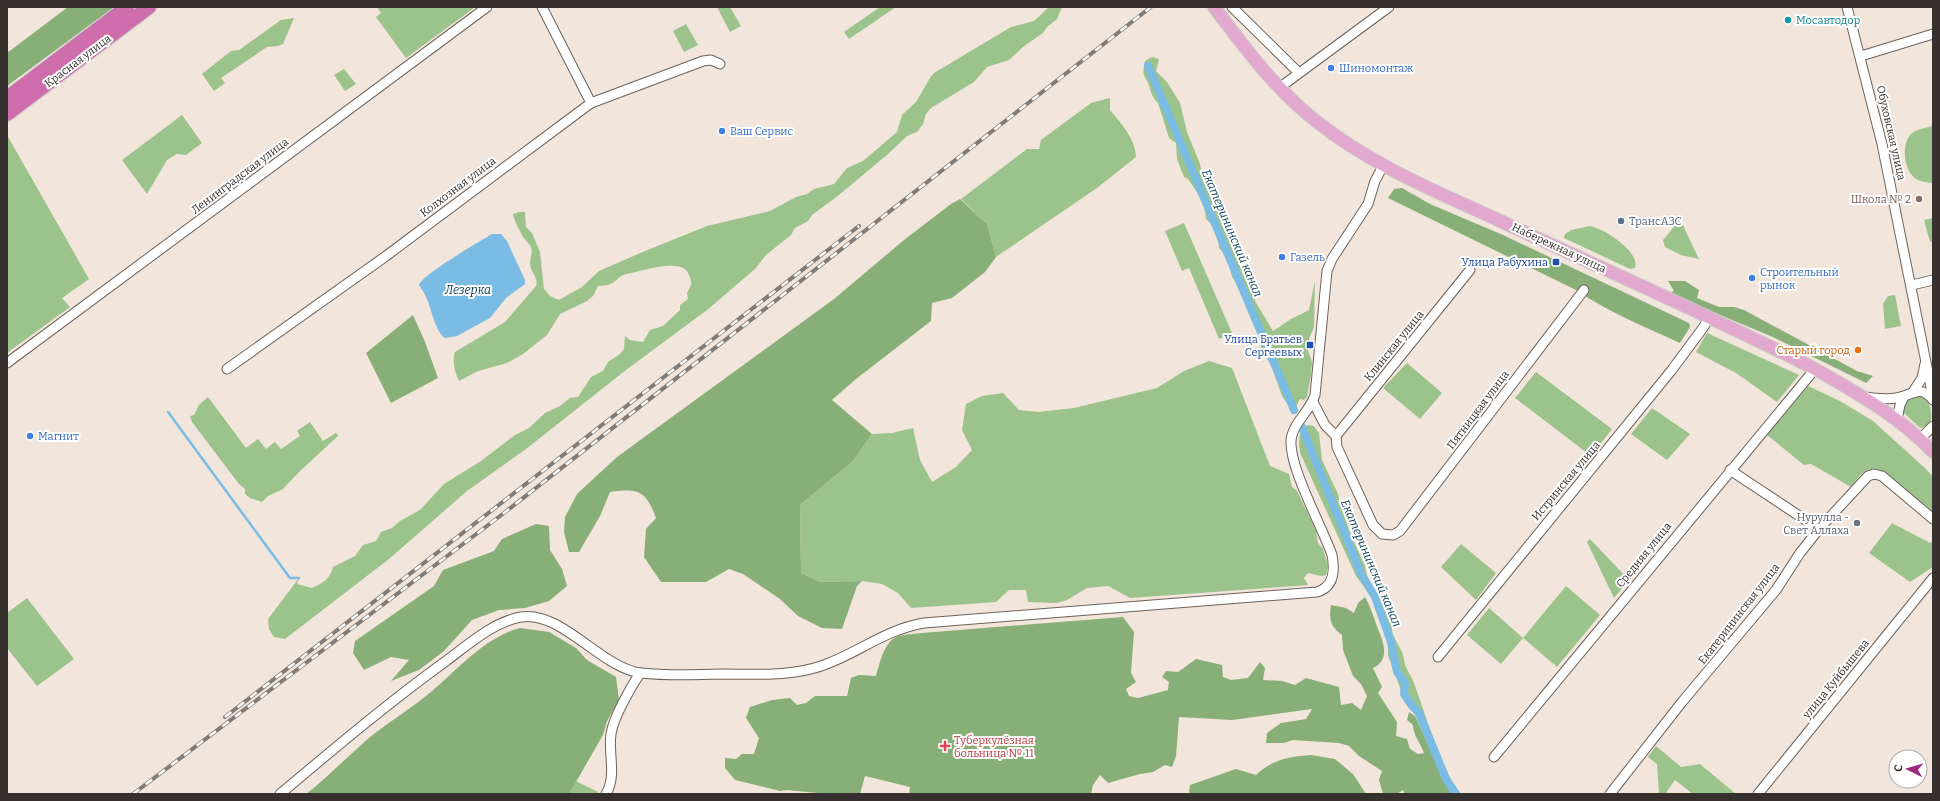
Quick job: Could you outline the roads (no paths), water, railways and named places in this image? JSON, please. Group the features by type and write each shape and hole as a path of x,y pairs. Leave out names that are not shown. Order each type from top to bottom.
{"highway":[{"name":"Красная улица","path":"7,98 127,7"},
{"name":"Красная улица","path":"7,114 149,7"}],"main road":[{"name":"Набережная улица","path":"1214,7 1279,88 1321,125 1384,164 1474,209 1815,369 1865,397 1896,419 1933,452"}],"street":[{"name":"Ленинградская улица","path":"7,363 487,7"},
{"path":"542,7 591,103"},
{"path":"1232,7 1298,72"},
{"path":"1279,88 1298,72 1389,7"},
{"name":"Обуховская улица","path":"1848,7 1882,144 1906,269 1912,285 1933,399"},
{"path":"1861,56 1933,34"},
{"name":"Колхозная улица","path":"227,369 386,256 591,103 703,61 711,60 720,64"},
{"path":"280,794 391,701 473,641 503,622 523,616 540,618 559,626 623,668 640,673 689,675 795,672 830,663 896,630 924,623 1317,592 1325,590 1330,584 1333,575 1333,560 1328,544 1294,464 1290,444 1291,436 1296,426 1313,402 1317,377 1327,271 1332,259 1368,204 1375,181 1384,164"},
{"name":"Клинская улица","path":"1336,436 1470,270"},
{"path":"1912,285 1933,280"},
{"name":"Пятницкая улица","path":"1336,436 1337,447 1373,525 1379,532 1386,536 1394,535 1400,531 1584,290"},
{"name":"Истринская улица","path":"1438,657 1671,371 1703,328 1708,318"},
{"path":"1865,397 1891,399 1904,397 1913,392 1922,378 1926,358"},
{"name":"Средняя улица","path":"1494,757 1815,369"},
{"path":"1913,392 1926,393 1933,399"},
{"path":"1896,419 1904,397"},
{"path":"1313,402 1325,425 1336,436"},
{"path":"1920,439 1933,426"},
{"path":"1730,470 1819,529"},
{"name":"Екатерининская улица","path":"1610,794 1682,702 1771,596 1800,553 1819,529 1868,476 1874,474 1882,476 1933,519"},
{"name":"улица Куйбышева","path":"1758,794 1933,578"},
{"path":"606,794 611,782 612,759 610,745 613,724 640,673"}],"water":[{"name":"Лезерка","path":"492,234 501,234 507,241 525,280 525,284 506,298 490,318 457,336 445,338 439,331 426,297 419,285 440,266"}],"waterway":[{"name":"Екатерининский канал","path":"1148,66 1294,410"},
{"path":"168,412 290,578 299,578"},
{"name":"Екатерининский канал","path":"1302,427 1361,574 1375,597 1391,642 1397,672 1405,683 1404,694 1419,713 1446,779 1456,794"}],"railway":[{"path":"133,794 504,513 1151,7"},
{"path":"225,717 859,226"}],"place":[{"name":"Мосавтодор","path":"1788,20"},
{"name":"Шиномонтаж","path":"1331,68"},
{"name":"Ваш Сервис","path":"722,131"},
{"name":"Школа № 2","path":"1919,199"},
{"name":"ТрансАЗС","path":"1621,221"},
{"name":"Газель","path":"1282,257"},
{"name":"Улица Рабухина","path":"1556,262"},
{"name":"Строительный рынок","path":"1752,278"},
{"name":"Улица Братьев Сергеевых","path":"1310,345"},
{"name":"Старый город","path":"1858,350"},
{"name":"Магнит","path":"30,436"},
{"name":"Нурулла - Свет Аллаха","path":"1857,523"},
{"name":"Туберкулёзная больница № 11","path":"945,746"}]}
